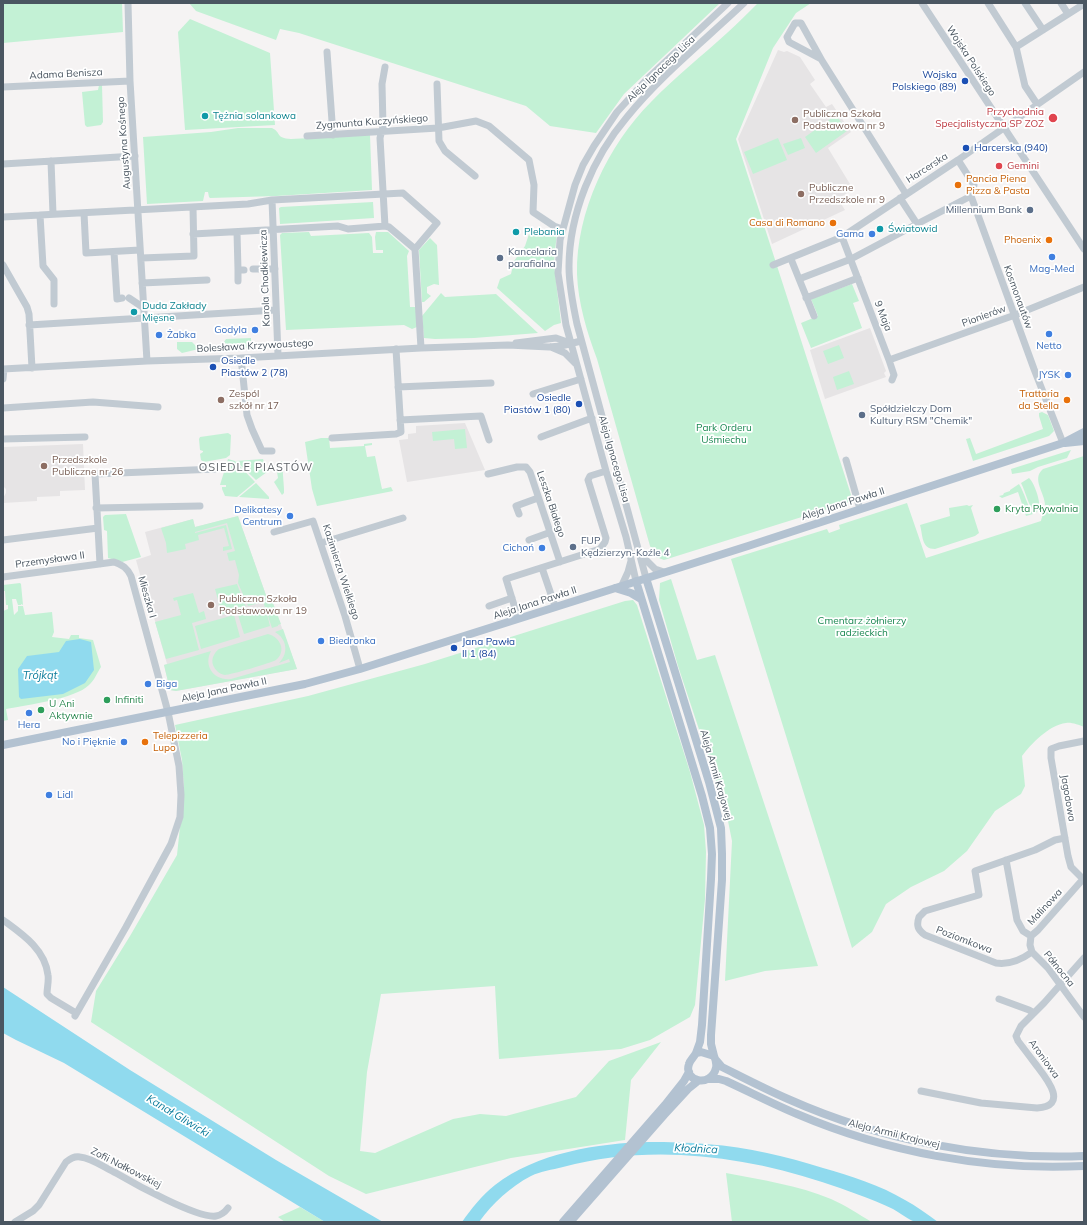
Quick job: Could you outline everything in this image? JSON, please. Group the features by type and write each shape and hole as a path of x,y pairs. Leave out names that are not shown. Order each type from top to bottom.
{"main road":[{"name":"Aleja Jana Pawła II","path":"3,745 305,684 360,669 1063,443 1084,432"},
{"name":"Aleja Jana Pawła II","path":"1063,443 1084,441"},
{"path":"651,594 654,583 664,572"},
{"name":"Aleja Armii Krajowej","path":"646,578 709,782 721,828 722,880 711,1039 712,1050 715,1058 722,1067 787,1099 842,1120 894,1135 946,1147 1005,1154 1084,1156"},
{"name":"Aleja Armii Krajowej","path":"636,581 702,796 711,838 711,886 702,1018 700,1042 696,1053"},
{"path":"618,586 641,599"},
{"path":"655,1121 684,1081 689,1072 689,1064 696,1053 705,1053 715,1058 716,1069 713,1075 708,1079 698,1080 691,1076 689,1072"},
{"name":"Aleja Armii Krajowej","path":"708,1079 719,1079 726,1081 797,1114 843,1131 868,1139 921,1152 964,1160 1005,1164 1032,1166 1084,1166"},
{"path":"563,1222 655,1121 698,1080"},
{"path":"570,1222 604,1178"}],"street":[{"name":"Augustyna Kośnego","path":"128,3 130,81 147,361"},
{"name":"Aleja Ignacego Lisa","path":"636,581 632,559 566,325 558,273 558,251 562,229 575,185 583,165 605,129 617,112 647,78 728,3"},
{"name":"Aleja Ignacego Lisa","path":"646,578 581,341 572,302 569,267 571,236 578,208 593,170 625,118 639,102 744,3"},
{"name":"Wojska Polskiego","path":"922,3 1084,249"},
{"path":"988,3 1016,47 1024,86 1037,104"},
{"path":"1025,3 1043,30"},
{"path":"1061,3 1068,14"},
{"path":"1016,47 1084,4"},
{"path":"820,58 789,42 788,37 795,24 801,23 820,58 903,196 917,224"},
{"path":"327,52 333,135"},
{"path":"385,67 382,84 383,126 380,138 385,226"},
{"name":"Harcerska","path":"773,265 791,259 842,236 958,160 1084,72"},
{"name":"Adama Benisza","path":"3,87 130,81"},
{"name":"Zygmunta Kuczyńskiego","path":"437,84 438,128 440,141 445,151 475,176"},
{"path":"438,128 476,121 489,126 529,160 534,185 532,212 554,226 562,229"},
{"name":"Zygmunta Kuczyńskiego","path":"307,136 438,128"},
{"path":"3,164 135,156"},
{"name":"Kosmonautów","path":"958,160 974,185 971,196 1034,369 1063,443"},
{"path":"51,161 53,214"},
{"path":"3,217 248,204 272,200 403,193 437,223 415,249 421,348"},
{"path":"799,279 851,259 971,196"},
{"name":"Karola Chodkiewicza","path":"272,200 278,355"},
{"path":"141,258 194,256 193,207"},
{"path":"84,213 86,253 140,250"},
{"path":"40,214 43,266 54,280 54,304"},
{"path":"194,234 338,226 348,229 385,226 389,227 415,249"},
{"path":"237,232 241,270 238,281"},
{"name":"9 Maja","path":"842,236 889,360 894,375 892,380"},
{"path":"114,252 117,299 125,298 144,308"},
{"path":"791,259 814,316"},
{"path":"3,266 27,307 29,314 32,368"},
{"path":"253,269 275,269"},
{"path":"806,298 858,278"},
{"path":"142,283 207,280"},
{"name":"Pionierów","path":"889,360 1015,315 1084,287"},
{"path":"29,325 138,320 145,318 276,310"},
{"path":"556,338 566,325"},
{"name":"Bolesława Krzywoustego","path":"508,345 520,342 556,338 571,344"},
{"path":"571,344 581,341"},
{"name":"Bolesława Krzywoustego","path":"4,369 396,349 508,345 549,347 571,344"},
{"name":"Bolesława Krzywoustego","path":"549,347 565,353 576,363"},
{"path":"332,438 396,434 401,432 396,349"},
{"path":"241,358 247,415 262,451 272,451"},
{"path":"3,379 4,369"},
{"path":"534,394 581,379"},
{"path":"398,387 491,383"},
{"path":"3,408 93,402 158,407"},
{"path":"400,420 481,416 489,440"},
{"path":"541,437 592,418"},
{"path":"3,440 85,437"},
{"path":"846,460 860,509"},
{"name":"Leszka Białego","path":"488,474 517,467 526,467 530,472 560,562"},
{"path":"100,564 95,474 216,469"},
{"path":"518,618 506,579 600,549 605,542 606,538 588,480 590,476 606,471"},
{"path":"519,514 516,506 538,498"},
{"path":"96,508 200,506"},
{"path":"321,543 403,518"},
{"name":"Kazimierza Wielkiego","path":"274,532 313,521 347,622 360,669"},
{"path":"3,540 98,528"},
{"path":"529,540 550,532"},
{"path":"640,554 655,569 664,572"},
{"path":"618,586 628,572 632,559"},
{"name":"Mieszka I","path":"100,564 114,562 122,564 131,576 168,712"},
{"name":"Przemysława II","path":"3,577 100,564"},
{"path":"542,568 555,606"},
{"path":"489,606 512,598"},
{"path":"3,920 30,941 39,952 48,970 48,994 51,998 76,1014 171,844 180,817 181,795 178,766 168,712"},
{"name":"Jagodowa","path":"1084,741 1051,749 1051,758 1071,867 1084,879"},
{"name":"Poziomkowa","path":"1032,952 1024,959 1003,964 996,963 925,936 918,927 918,917 925,911 979,895 975,871 1036,850 1050,842 1065,838"},
{"path":"1006,860 1017,920 1024,931 1031,936"},
{"name":"Malinowa","path":"1032,952 1030,945 1031,936 1084,879"},
{"name":"Północna","path":"1032,952 1048,968 1084,1017"},
{"path":"999,999 1034,1013 1084,958"},
{"name":"Aroniowa","path":"921,1091 981,1103 1037,1108 1048,1105 1052,1099 1052,1088 1018,1041 1016,1036 1021,1026 1034,1013"},
{"name":"Zofii Nałkowskiej","path":"15,1222 25,1217 36,1208 66,1162 70,1159 78,1157 85,1158 139,1186 193,1211 215,1216 224,1213 228,1208"}],"shaded area":[{"path":"778,50 784,52 787,51 800,57 815,80 810,84 826,107 832,104 851,132 828,148 853,189 838,199 845,210 772,244 738,139"},
{"path":"870,328 886,371 884,373 886,377 825,399 810,350"},
{"path":"465,423 485,470 407,482 399,440 408,439 408,434 416,433 416,426"},
{"name":"Przedszkole Publiczne nr 26","path":"83,444 85,490 60,491 60,496 37,497 37,501 3,503 3,498 6,493 6,489 3,486 4,447"},
{"name":"Publiczna Szkoła Podstawowa nr 19","path":"238,516 267,598 271,598 297,669 176,691 170,690 164,665 167,664 136,560 151,555 145,532 193,519 195,527"}],"green space":[{"path":"3,3 122,3 123,32 3,43"},
{"path":"189,3 720,3 624,94 596,133 550,126 526,106 299,33 280,29 276,40 196,11"},
{"name":"Park Orderu Uśmiechu","path":"758,3 811,3 796,13 773,48 736,139 853,501 664,560 656,557 650,546 584,317 579,296 577,274 578,251 582,227 589,204 608,159 635,119 669,84 727,33"},
{"path":"190,19 270,53 275,125 185,130 178,32"},
{"path":"99,85 102,85 103,122 101,125 87,127 85,125 82,92 98,90"},
{"path":"836,115 847,131 816,153 805,137"},
{"path":"238,128 272,128 283,138 291,139 370,135 372,190 276,196 210,198 208,192 205,192 203,201 147,204 143,137 211,132"},
{"path":"778,138 787,160 753,174 744,152"},
{"path":"801,138 805,148 788,155 783,144"},
{"path":"373,202 374,218 280,224 279,208 281,207"},
{"path":"551,230 556,231 557,233 554,264 561,323 554,325 545,331 497,288 500,279 511,274 514,261 525,246 529,234 532,232"},
{"path":"309,232 311,236 369,233 372,237 373,253 383,253 383,250 376,250 376,232 388,232 409,251 407,256 410,307 416,307 417,327 412,329 404,325 286,330 280,235 282,233"},
{"path":"430,238 437,245 439,285 434,284 427,287 427,293 431,296 422,302 419,250"},
{"path":"852,284 859,301 853,303 862,328 811,348 801,323 818,316 811,299"},
{"path":"441,293 445,297 496,294 538,333 474,338 424,338 422,316"},
{"path":"251,338 251,342 254,342 249,348 231,349 224,347 226,344 224,342 226,339"},
{"path":"177,342 192,342 199,349 182,353 177,349"},
{"path":"839,345 844,358 828,364 823,351"},
{"path":"849,371 854,384 837,390 833,377"},
{"path":"1042,412 1048,415 1054,431 1049,436 973,461 966,439 970,438 976,454 1043,429 1039,416 1039,413"},
{"path":"465,429 467,448 455,449 454,439 433,441 432,432"},
{"path":"228,433 231,435 230,455 226,458 204,462 201,460 200,454 203,451 200,450 200,437"},
{"path":"321,438 329,438 330,448 364,446 364,444 372,443 372,445 365,446 367,457 375,456 382,489 391,487 393,491 317,506 312,489 305,442"},
{"path":"1071,450 1067,458 1030,471 1012,474 1011,469"},
{"name":"Cmentarz żołnierzy radzieckich","path":"1084,456 1084,727 1070,723 1060,724 1047,731 1035,741 1022,756 1025,786 1021,794 995,811 967,851 944,871 911,887 886,904 872,932 852,948 731,559 827,529 829,533 840,529 839,525 907,503 926,558 1041,521 1045,505 1038,482 1040,473 1043,469"},
{"path":"228,459 235,461 255,482 237,497 225,496 222,487 226,487 226,485 220,485"},
{"path":"263,459 267,472 256,480 236,461"},
{"path":"282,461 284,493 282,495 274,482 278,478 276,466"},
{"path":"1029,478 1035,488 1039,501 1039,508 1035,513 1029,503 1021,483"},
{"path":"256,483 269,497 269,499 239,497"},
{"path":"1019,484 1033,514 1026,516 1018,492 1002,498 999,496 1010,491"},
{"path":"973,505 971,508 979,533 975,536 935,549 927,547 923,541 920,525 950,516 949,508"},
{"path":"126,514 141,557 122,562 108,558 107,531 104,530 103,517 105,515"},
{"path":"238,516 267,598 271,598 281,624 272,628 266,610 270,626 244,634 238,615 265,607 263,602 248,606 238,583 239,575 235,560 229,561 227,553 235,551 227,523 195,532 226,525 232,549 223,551 223,547 229,546 224,528 198,535 199,540 185,544 186,549 167,553 166,543 161,528 193,519 195,527"},
{"path":"671,579 697,660 715,655 818,966 765,971 725,981 732,841 726,811 678,666 659,600 660,583"},
{"path":"20,583 23,605 18,605 16,599 12,599 14,615 18,611 18,606 23,606 25,615 52,612 54,632 52,637 69,639 71,635 79,635 79,638 93,640 101,667 89,685 82,690 50,701 6,709 8,720 3,721 3,611 8,609 8,605 6,605 3,585"},
{"path":"237,584 246,607 222,614 215,589"},
{"path":"193,593 199,613 204,611 206,619 192,623 199,650 166,659 155,622 181,615 177,600 174,601 173,598"},
{"path":"633,600 637,605 690,772 704,825 706,852 705,899 695,1005 690,1017 650,1040 621,1049 499,1059 495,986 381,994 367,1072 360,1151 375,1153 453,1119 480,1114 506,1116 576,1097 609,1061 661,1042 631,1080 625,1140 511,1158 366,1194 329,1176 91,1022 96,991 177,855 184,789 182,760 175,725 308,696 425,664 625,601"},
{"path":"234,615 240,637 201,649 195,626"},
{"path":"283,629 297,669 176,691 170,690 164,665 211,651 208,662 209,667 215,675 225,679 231,679 290,662 289,659 279,663 284,655 285,646 282,638 275,632"},
{"path":"268,634 276,638 281,645 281,653 276,660 250,669 225,675 219,673 215,669 212,663 213,658 214,654 219,649"},
{"path":"726,1173 779,1183 818,1194 841,1204 872,1222 732,1222"},
{"path":"300,1207 325,1222 285,1222 278,1217"}],"water":[{"name":"Trójkąt","path":"80,639 91,642 94,670 85,683 63,694 21,699 19,697 18,669 27,656 59,652 66,641"},
{"name":"Kanał Gliwicki","path":"3,987 130,1070 276,1160 383,1222 325,1222 64,1063 3,1033"},
{"name":"Kłodnica","path":"649,1142 693,1143 723,1146 752,1150 795,1160 875,1185 913,1205 938,1222 916,1222 893,1209 867,1198 822,1182 758,1165 726,1159 660,1155 628,1156 595,1160 539,1173 523,1180 509,1190 490,1208 479,1222 462,1222 477,1202 490,1189 511,1174 529,1165 568,1152 609,1145"}],"place":[{"name":"Wojska Polskiego (89)","path":"965,81"},
{"name":"Tężnia solankowa","path":"205,116"},
{"name":"Przychodnia Specjalistyczna SP ZOZ","path":"1053,118"},
{"name":"Publiczna Szkoła Podstawowa nr 9","path":"795,120"},
{"name":"Harcerska (940)","path":"966,148"},
{"name":"Gemini","path":"999,166"},
{"name":"Pancia Piena Pizza & Pasta","path":"958,185"},
{"name":"Publiczne Przedszkole nr 9","path":"801,194"},
{"name":"Millennium Bank","path":"1030,210"},
{"name":"Casa di Romano","path":"833,223"},
{"name":"Światowid","path":"880,229"},
{"name":"Plebania","path":"516,232"},
{"name":"Gama","path":"872,234"},
{"name":"Phoenix","path":"1049,240"},
{"name":"Mag-Med","path":"1052,257"},
{"name":"Kancelaria parafialna","path":"500,258"},
{"name":"Duda Zakłady Mięsne","path":"134,312"},
{"name":"Godyla","path":"255,330"},
{"name":"Netto","path":"1049,334"},
{"name":"Żabka","path":"159,335"},
{"name":"Osiedle Piastów 2 (78)","path":"213,367"},
{"name":"JYSK","path":"1068,375"},
{"name":"Zespól szkół nr 17","path":"221,400"},
{"name":"Trattoria da Stella","path":"1067,400"},
{"name":"Osiedle Piastów 1 (80)","path":"579,404"},
{"name":"Spółdzielczy Dom Kultury RSM \"Chemik\"","path":"862,415"},
{"name":"Przedszkole Publiczne nr 26","path":"44,466"},
{"name":"Kryta Pływalnia","path":"997,509"},
{"name":"Delikatesy Centrum","path":"290,516"},
{"name":"FUP Kędzierzyn-Koźle 4","path":"573,547"},
{"name":"Cichoń","path":"542,548"},
{"name":"Publiczna Szkoła Podstawowa nr 19","path":"211,605"},
{"name":"Biedronka","path":"321,641"},
{"name":"Jana Pawła II 1 (84)","path":"454,648"},
{"name":"Biga","path":"148,684"},
{"name":"Infiniti","path":"107,700"},
{"name":"U Ani Aktywnie","path":"41,710"},
{"name":"Hera","path":"29,713"},
{"name":"No i Pięknie","path":"124,742"},
{"name":"Telepizzeria Lupo","path":"145,742"},
{"name":"Lidl","path":"49,795"}],"district":[{"name":"OSIEDLE PIASTÓW","path":"256,468"}]}
